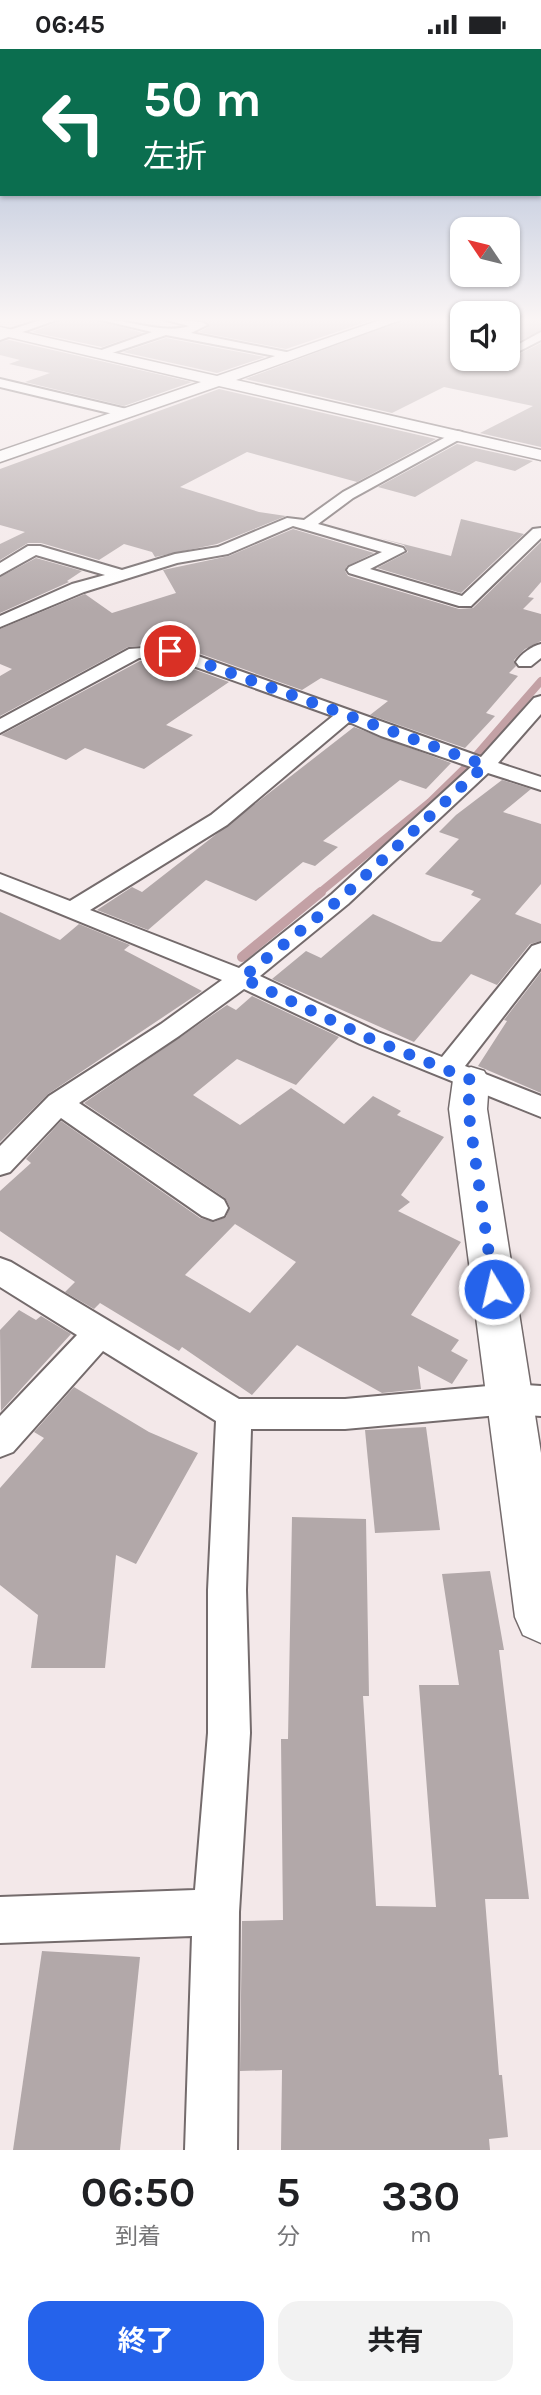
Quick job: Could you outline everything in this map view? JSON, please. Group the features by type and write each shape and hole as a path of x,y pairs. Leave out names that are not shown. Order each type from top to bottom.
{"street":[{"path":"0,457 117,416"},
{"path":"373,416 541,455"},
{"path":"307,525 348,495 457,435"},
{"path":"0,622 78,588 120,574 222,551 292,521 397,551 355,570 465,602 541,533"},
{"path":"0,570 34,549 120,574"},
{"path":"525,662 541,649"},
{"path":"3,722 135,653 170,651 541,784"},
{"path":"0,1164 59,1103 170,1030 242,978 340,899 474,762 541,702"},
{"path":"73,910 219,820 347,714"},
{"path":"0,881 242,978 369,1038 541,1107"},
{"path":"541,951 459,1075 525,1400 541,1617"},
{"path":"59,1103 213,1208"},
{"path":"0,1271 234,1414 345,1414 525,1400"},
{"path":"0,1441 100,1332"},
{"path":"211,2150 216,1912 229,1733 227,1590 234,1414"},
{"path":"0,1920 216,1912"}],"building":[{"path":"145,416 336,416 436,439 357,482 247,452 180,487 259,512 286,516 217,544 155,557 152,552 124,544 99,560 41,543 28,543 0,560 0,544 25,532 0,525 0,469"},
{"path":"513,416 541,416 541,447 480,433"},
{"path":"457,444 533,461 515,471 476,461 415,497 378,487"},
{"path":"461,519 524,534 461,593 377,568 408,552 404,545 379,538 451,556"},
{"path":"293,529 374,553 347,566 345,571 348,576 459,609 473,608 541,542 541,582 528,597 534,598 523,609 541,614 541,641 525,649 514,660 516,666 509,673 518,676 486,713 495,716 465,748 370,715 388,701 321,678 302,690 170,643 128,647 0,716 0,676 12,669 0,664 0,629 85,594 112,613 176,593 163,570 229,556"},
{"path":"36,558 82,571 67,581 69,582 0,613 0,577"},
{"path":"168,660 229,682 166,725 193,735 144,769 85,748 66,760 1,735 140,661"},
{"path":"354,727 451,763 426,789 400,780 323,841 338,847 315,866 303,862 256,901 206,880 148,930 97,910 132,887 142,892"},
{"path":"502,780 531,789 503,812 541,824 541,884 515,914 541,924 541,941 530,944 497,985 471,974 414,1042 272,979 306,951 321,958 373,914 432,941 441,942 481,899 471,895 474,891 425,874 459,839 439,832 456,815"},
{"path":"0,912 60,940 79,924 130,945 124,950 202,991 48,1094 0,1142"},
{"path":"541,972 541,1093 478,1066 507,1021 504,1020"},
{"path":"252,996 339,1037 296,1085 237,1059 193,1095 240,1125 291,1088 344,1124 373,1096 401,1111 397,1115 444,1137 401,1195 410,1202 398,1211 461,1242 411,1315 459,1340 451,1351 468,1360 452,1384 418,1366 421,1389 382,1393 297,1345 252,1395 182,1347 179,1351 100,1303 94,1309 65,1292 75,1282 0,1231 0,1191 31,1163 26,1159 61,1121 200,1218 214,1222 226,1217 230,1207 225,1198 84,1103 227,1005 236,1010","holes":["235,1224 296,1262 250,1313 185,1275"]},
{"path":"19,1310 36,1320 41,1316 71,1334 1,1411 0,1330"},
{"path":"74,1387 149,1432 198,1453 136,1564 116,1555 105,1668 31,1668 38,1615 0,1585 0,1488 44,1438 34,1432"},
{"path":"426,1427 440,1530 375,1533 365,1430"},
{"path":"292,1517 366,1519 369,1696 363,1696 376,1906 436,1907 419,1685 459,1685 442,1574 490,1571 504,1650 499,1650 529,1899 485,1899 499,2075 502,2075 508,2137 489,2139 490,2150 281,2150 282,2070 240,2071 242,1921 283,1920 281,1739 288,1739"},
{"path":"42,1951 140,1957 120,2150 13,2150"}],"waterway":[{"path":"318,894 430,802 468,765 541,681"},
{"path":"242,957 321,892"}],"route":[{"path":"170,651 485,765 407,840 340,899 242,978 369,1038 471,1080 468,1109 494,1289"}]}
